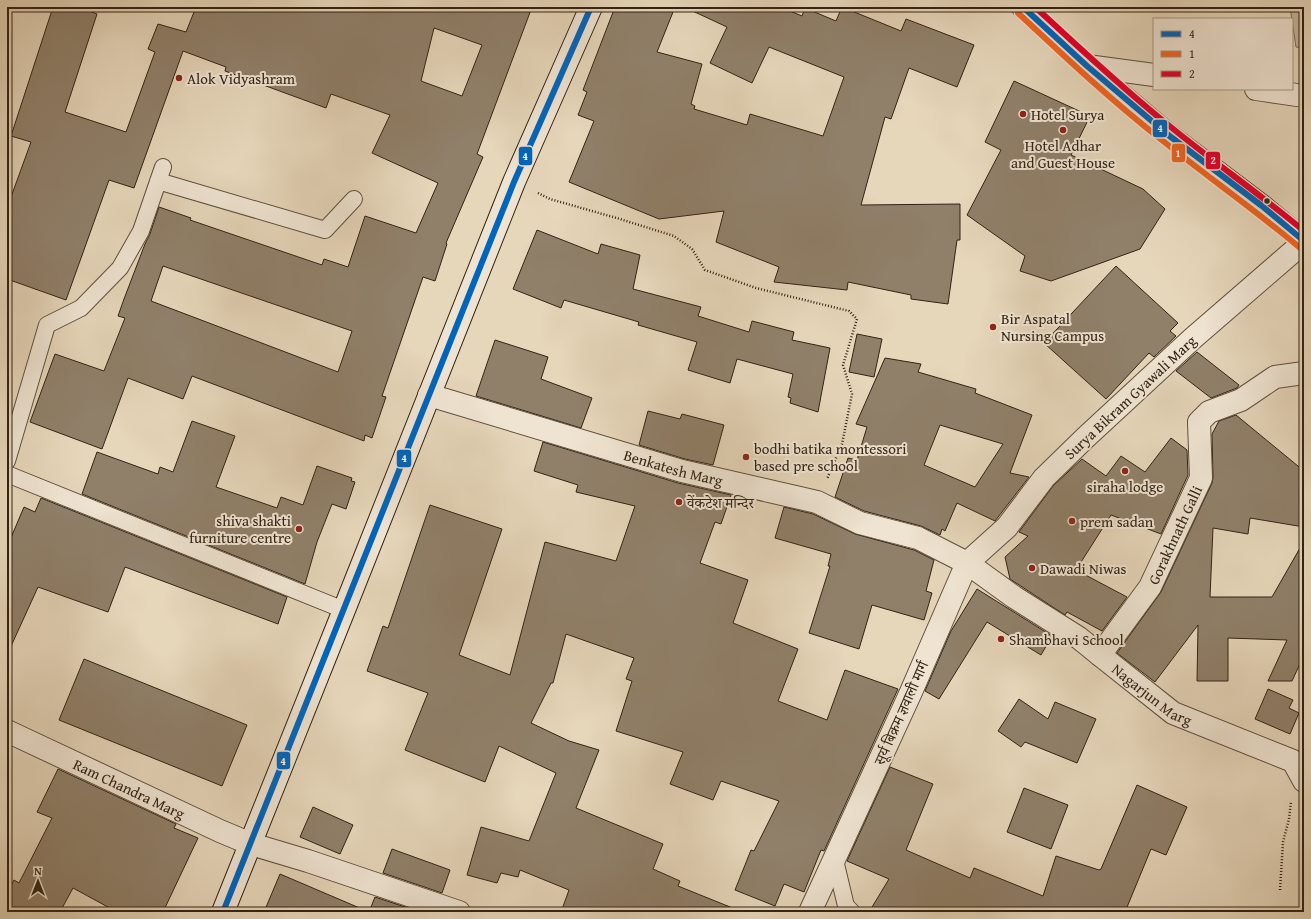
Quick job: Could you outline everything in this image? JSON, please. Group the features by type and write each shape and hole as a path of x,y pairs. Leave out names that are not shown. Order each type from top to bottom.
{"highway":[{"path":"1023,7 1087,66 1167,134 1262,206 1304,241"}],"street":[{"path":"223,912 514,182 591,7"},
{"path":"1087,66 1153,75"},
{"path":"1263,90 1304,96"},
{"name":"Surya Bikram Gyawali Marg","path":"967,562 1007,527 1044,478 1085,438 1192,339 1304,241"},
{"name":"Gorakhnath Galli","path":"1100,655 1150,587 1201,478 1199,422 1209,412 1241,400 1275,377 1304,373"},
{"name":"Benkatesh Marg","path":"429,395 682,471 817,502 860,523 918,538 967,562"},
{"name":"Nagarjun Marg","path":"967,562 1014,597 1080,638 1173,713 1293,761 1304,781"},
{"name":"सूर्य बिक्रम ज्ञवाली मार्ग","path":"810,912 911,692 967,562"},
{"name":"Ram Chandra Marg","path":"7,731 220,831 251,844 308,861 459,912"}],"lane":[{"path":"7,461 47,326 81,308 120,268 141,231 161,174 325,230 354,199"},
{"path":"7,474 344,610"},
{"path":"835,860 846,906 852,912"}],"path":[{"path":"514,182 550,199 620,218 674,236 692,249 704,270 756,288 849,311 857,319 842,365 852,394 842,444 817,502"},
{"path":"1280,890 1283,842 1289,819"}],"shaded area":[{"path":"1290,7 1304,7 1304,48 1296,47 1293,18 1292,18"}],"building":[{"path":"53,7 79,7 97,14 65,112 126,132 155,52 148,49 158,24 186,32 196,7 532,7 477,154 483,157 446,243 447,244 435,281 423,277 382,396 386,397 372,438 365,435 364,441 192,376 183,399 128,378 102,449 30,422 55,354 104,371 125,318 118,316 159,207 191,218 190,220 322,265 324,259 348,267 365,216 416,233 438,183 372,153 390,115 331,94 326,108 225,71 226,67 183,51 134,188 109,180 66,300 7,279 7,208 31,142 11,136","holes":["434,28 482,45 462,96 421,81","163,266 352,331 338,372 151,301"]},
{"path":"615,7 675,7 657,52 702,64 691,104 695,106 694,109 747,125 750,114 823,136 844,77 769,47 752,83 710,63 727,27 684,7 780,7 802,16 805,8 836,21 842,7 901,31 906,19 974,45 957,87 909,68 891,119 885,117 861,205 960,204 960,240 957,240 948,304 911,299 911,295 848,282 847,290 774,282 779,267 716,242 724,211 659,219 569,182 594,121 578,115 587,92 583,90"},
{"path":"1014,81 1090,116 1071,155 1143,189 1165,209 1140,249 1051,281 1020,271 1025,256 967,215 1001,150 985,142"},
{"path":"537,230 598,254 601,244 640,255 633,289 701,307 698,316 749,332 752,321 794,332 792,340 830,348 818,412 790,403 791,398 788,397 793,374 737,359 730,383 688,370 697,342 638,325 639,322 564,300 561,308 513,289"},
{"path":"1116,266 1178,323 1170,331 1176,336 1154,357 1149,353 1106,399 1044,343"},
{"path":"857,334 882,339 874,377 849,372"},
{"path":"495,340 548,357 541,379 592,398 581,428 476,396"},
{"path":"1197,352 1239,385 1237,388 1211,398 1176,371"},
{"path":"885,358 921,364 918,372 976,389 975,393 1032,415 1010,473 1029,477 995,521 957,503 945,531 942,529 940,535 921,526 864,511 835,497 848,458 857,460 867,427 856,424","holes":["940,425 1003,444 975,487 924,465"]},
{"path":"648,411 680,419 682,414 724,425 713,465 685,459 639,445"},
{"path":"1236,415 1304,471 1304,527 1250,518 1248,534 1213,528 1210,597 1272,597 1304,541 1304,655 1292,681 1268,681 1287,640 1228,638 1228,681 1197,681 1198,625 1155,682 1117,653 1161,592 1212,483 1212,434 1219,421"},
{"path":"192,421 235,436 216,487 277,508 281,497 303,505 317,466 352,478 351,481 355,482 346,509 332,504 317,542 305,584 82,494 97,452 158,474 160,467 173,472"},
{"path":"1171,438 1187,450 1188,475 1161,534 1111,515 1076,570 1127,597 1102,631 1067,612 1065,615 1010,579 1005,557 1028,536 1019,532 1053,486 1082,459 1106,476 1121,456 1145,472"},
{"path":"543,442 678,483 731,495 721,524 715,522 700,563 748,580 733,623 798,649 778,701 827,720 845,670 898,689 824,851 821,850 804,892 784,884 775,906 735,890 751,850 754,851 779,801 721,781 713,800 670,784 683,752 616,731 632,681 626,679 634,658 566,634 553,683 551,683 531,723 569,741 599,750 576,808 663,844 653,869 680,881 678,886 740,912 561,912 569,890 520,870 518,877 501,873 497,883 467,875 481,827 529,841 556,773 499,746 485,782 405,750 428,693 367,671 383,626 388,628 430,505 502,529 459,655 510,675 545,542 616,561 635,506 576,492 578,485 534,471"},
{"path":"41,498 287,597 278,624 125,567 108,612 38,587 7,655 7,547 24,507 35,512"},
{"path":"784,507 813,514 855,534 914,550 934,560 926,591 932,593 924,620 872,605 859,649 809,633 830,566 828,566 831,554 775,538"},
{"path":"977,589 1052,636 1041,655 987,622 939,699 925,691 951,631"},
{"path":"84,659 247,725 222,786 59,720"},
{"path":"1268,689 1293,700 1289,708 1299,713 1290,734 1255,719"},
{"path":"1019,699 1048,719 1055,702 1096,719 1077,763 1025,742 1021,747 998,731"},
{"path":"890,767 933,784 906,850 970,878 974,868 1043,896 1056,856 1099,870 1101,869 1137,785 1187,807 1166,855 1151,849 1125,912 869,912 889,879 847,861"},
{"path":"58,769 176,824 174,828 198,838 163,912 117,912 73,888 60,912 7,912 7,893 14,880 19,883 52,818 37,812"},
{"path":"1024,788 1068,805 1051,849 1007,832"},
{"path":"313,807 353,825 340,854 300,837"},
{"path":"392,849 450,870 442,893 383,873"},
{"path":"280,874 369,912 264,912"},
{"path":"375,897 420,912 369,912"}],"transit line":[{"name":"4","path":"223,912 514,182 591,7"},
{"name":"4","path":"1023,7 1087,66 1167,134 1262,206 1304,241"},
{"name":"2","path":"1035,7 1102,69 1154,114 1304,231"},
{"name":"1","path":"1018,13 1144,126 1299,247"}],"place":[{"name":"Alok Vidyashram","path":"179,78"},
{"name":"Hotel Surya","path":"1023,114"},
{"name":"Hotel Adhar and Guest House","path":"1063,130"},
{"name":"Bir Aspatal Nursing Campus","path":"993,327"},
{"name":"bodhi batika montessori based pre school","path":"746,457"},
{"name":"siraha lodge","path":"1125,471"},
{"name":"वेंकटेश मन्दिर","path":"679,502"},
{"name":"prem sadan","path":"1072,521"},
{"name":"shiva shakti furniture centre","path":"299,529"},
{"name":"Dawadi Niwas","path":"1032,568"},
{"name":"Shambhavi School","path":"1001,639"}]}
